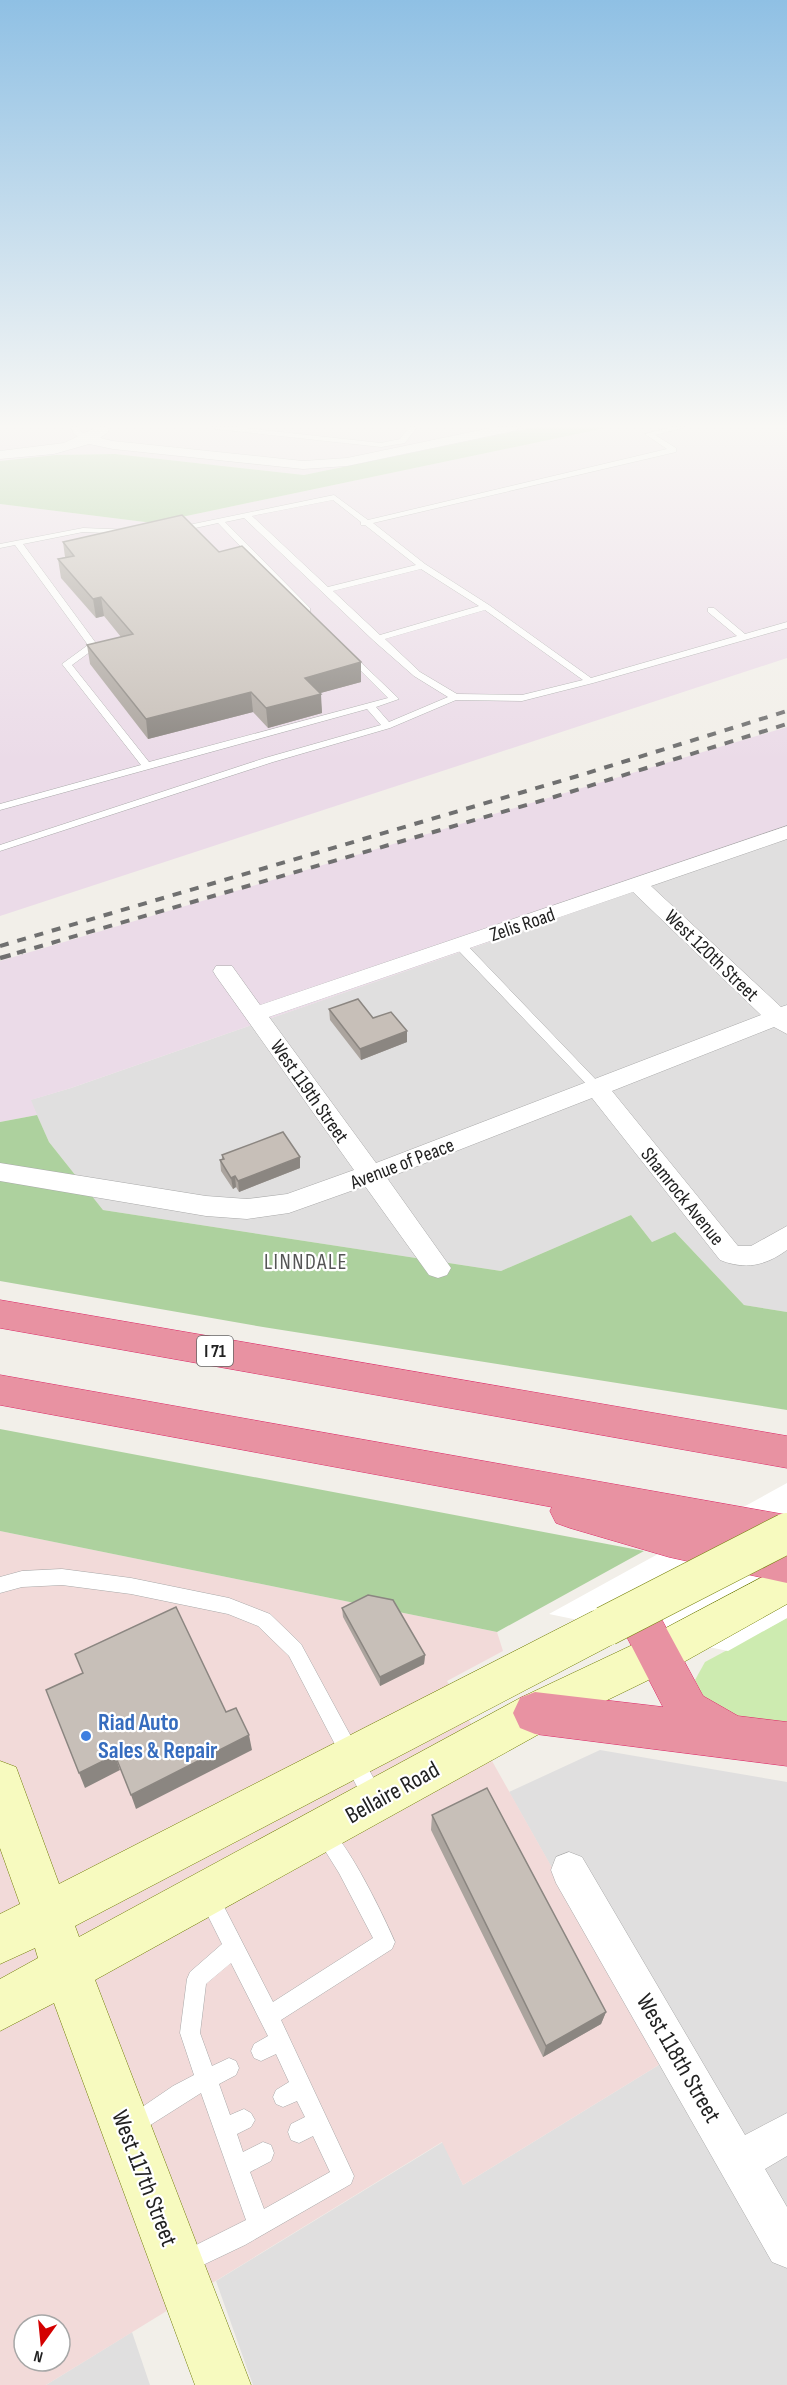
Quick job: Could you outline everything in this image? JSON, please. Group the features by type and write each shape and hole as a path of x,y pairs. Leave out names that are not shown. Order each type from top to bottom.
{"highway":[{"name":"I 71","path":"0,1314 787,1452"},
{"path":"431,1388 787,1430"},
{"path":"0,1390 787,1533"},
{"path":"378,1458 669,1539 787,1565"},
{"path":"621,1619 668,1647 688,1711 731,1738"},
{"path":"535,1713 787,1743"}],"street":[{"name":"Zelis Road","path":"256,1014 787,832"},
{"name":"West 120th Street","path":"637,884 784,1019"},
{"name":"West 119th Street","path":"224,971 438,1268"},
{"name":"Avenue of Peace","path":"0,1172 231,1209 289,1203 370,1175 784,1019"},
{"name":"Shamrock Avenue","path":"597,1088 729,1253 742,1258 754,1257 787,1236"},
{"path":"0,1940 787,1533"},
{"name":"Bellaire Road","path":"0,2006 535,1713 668,1647 787,1583"},
{"name":"West 117th Street","path":"0,1784 67,1971 223,2385"},
{"name":"West 118th Street","path":"569,1870 740,2161 787,2247"},
{"path":"740,2161 787,2133"}],"lane":[{"path":"0,546 37,538"},
{"path":"237,538 311,614"},
{"path":"271,538 417,674 454,697"},
{"path":"385,538 590,681"},
{"path":"17,542 93,646 67,663 147,766"},
{"path":"326,590 422,566"},
{"path":"377,639 486,607"},
{"path":"711,610 743,637"},
{"path":"0,848 269,760 387,726 454,697 522,698 787,625"},
{"path":"0,807 394,699 344,648"},
{"path":"369,705 387,726"},
{"path":"460,945 597,1088"},
{"path":"0,1585 41,1577 84,1580 200,1599 239,1609 264,1620 295,1650 375,1802"},
{"path":"269,2016 385,1942 345,1866 322,1831"},
{"path":"178,2266 343,2176 281,2040 207,1894"},
{"path":"233,1948 197,1978 190,2033 258,2224"},
{"path":"261,2051 281,2040"},
{"path":"126,2129 180,2093 229,2068"},
{"path":"283,2097 303,2086"},
{"path":"224,2129 244,2120"},
{"path":"299,2132 318,2122"},
{"path":"238,2167 263,2153"}],"shaded area":[{"path":"0,538 787,538 787,658 0,916"},
{"path":"787,727 787,838 31,1100 37,1115 0,1122 0,961"},
{"path":"787,838 787,1312 744,1305 675,1232 652,1242 631,1215 501,1271 103,1210 49,1142 30,1100 71,1088"},
{"path":"0,1531 497,1632 503,1651 447,1681 662,2063 463,2185 442,2142 72,2369 72,2313 12,2313 12,2373 66,2373 46,2385 0,2385"},
{"path":"600,1750 787,1782 787,2385 253,2385 216,2281 443,2142 463,2185 662,2063 509,1792"},
{"path":"132,2332 150,2385 46,2385 65,2373 72,2373 72,2369"}],"green space":[{"path":"37,1115 49,1142 103,1210 501,1271 631,1215 652,1242 675,1232 744,1305 787,1312 787,1410 263,1327 0,1281 0,1122"},
{"path":"0,1429 644,1551 497,1632 0,1531"},
{"path":"787,1618 787,1728 710,1710 695,1680 705,1662"}],"pier":[{"path":"787,1483 787,1618 728,1651 549,1614"}],"building":[{"path":"79,538 205,538 219,552 242,546 361,662 305,678 321,694 266,708 251,692 146,719 87,645 133,634 101,597 93,599 58,559 74,556 63,542"},
{"path":"358,999 373,1018 391,1012 407,1031 360,1049 329,1009"},
{"path":"283,1132 300,1157 238,1181 235,1176 231,1178 220,1160 224,1159 222,1155"},
{"path":"368,1595 393,1600 425,1655 380,1677 342,1608"},
{"path":"176,1607 226,1712 236,1708 249,1735 131,1795 115,1755 79,1773 46,1690 83,1673 75,1654"},
{"path":"487,1788 606,2012 546,2046 432,1815"}],"railway":[{"path":"0,946 581,775 787,711"},
{"path":"17,953 554,797 787,724"},
{"path":"0,958 22,952"}],"place":[{"name":"Riad Auto Sales & Repair","path":"86,1736"}],"district":[{"name":"LINNDALE","path":"306,1261"}]}
